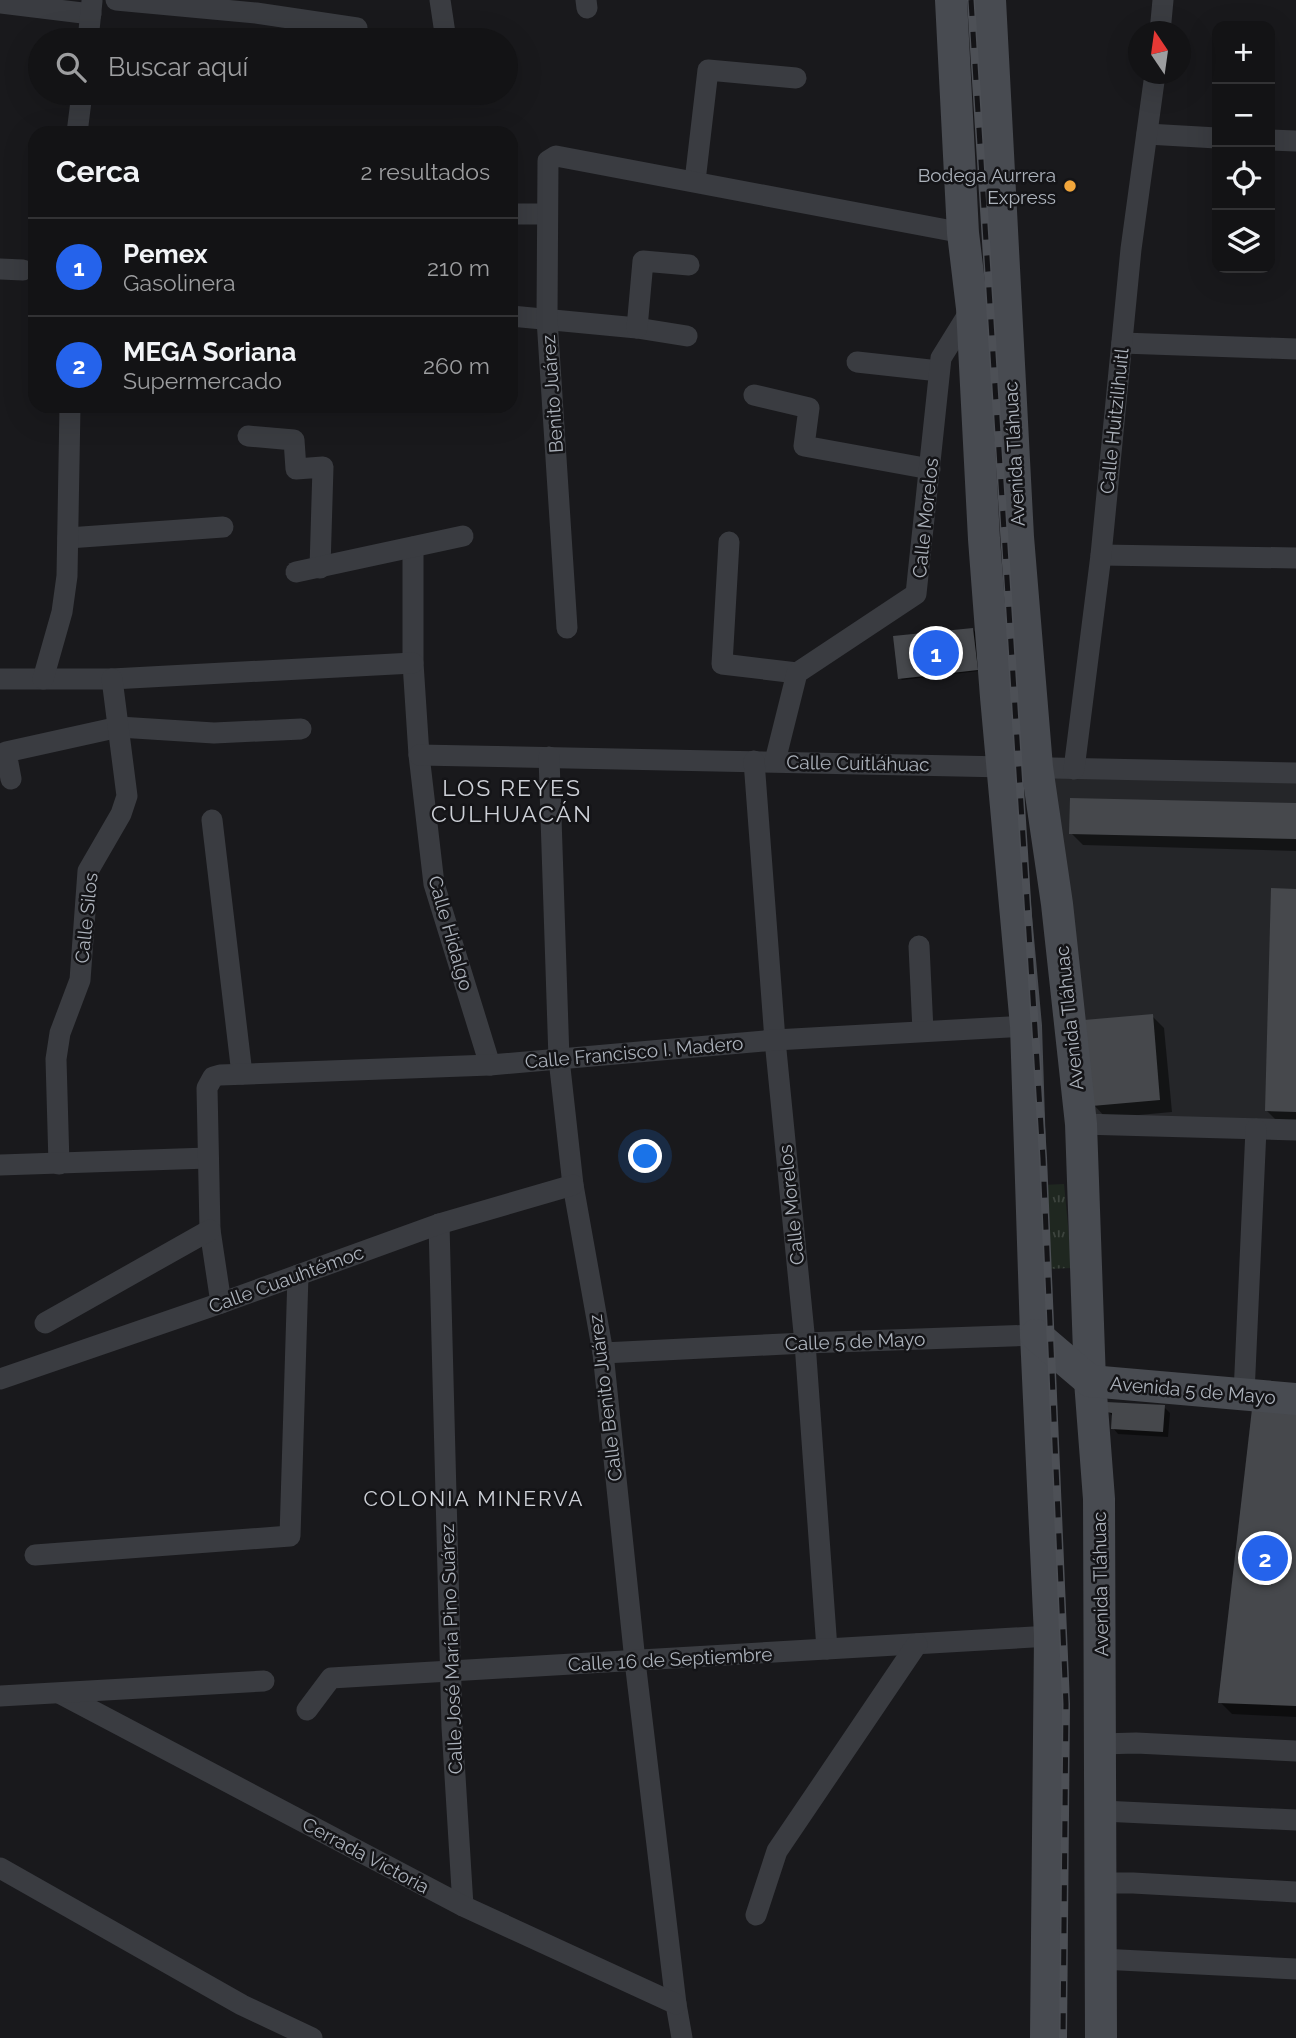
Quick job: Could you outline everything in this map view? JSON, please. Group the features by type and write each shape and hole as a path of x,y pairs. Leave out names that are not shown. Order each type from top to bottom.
{"main road":[{"name":"Avenida Tláhuac","path":"951,0 963,233 972,308 984,539 1026,1026 1036,1335 1050,1636 1046,2038"},
{"name":"Avenida Tláhuac","path":"990,0 1018,537 1037,767 1057,904 1080,1124 1090,1381 1099,1499 1101,2038"},
{"path":"984,539 1018,537"},
{"path":"1036,1335 1090,1381"},
{"name":"Avenida 5 de Mayo","path":"1090,1381 1296,1399"},
{"path":"1042,1432 1093,1427"}],"street":[{"path":"116,0 257,7 357,28"},
{"path":"440,0 444,28"},
{"path":"1161,21 1163,0"},
{"path":"0,3 92,7 89,28"},
{"path":"796,78 708,70 695,181 963,233"},
{"name":"Calle Huitzilihuitl","path":"1074,769 1101,555 1131,249 1154,84"},
{"path":"78,126 80,105"},
{"path":"1147,134 1212,138"},
{"path":"1275,140 1296,141"},
{"name":"Benito Juárez","path":"567,628 547,319 548,161 556,156 695,181"},
{"path":"518,214 547,214"},
{"path":"637,328 643,261 689,265"},
{"path":"0,269 23,270"},
{"name":"Calle Morelos","path":"827,1649 805,1343 775,1040 764,761 797,673 916,594 941,358 972,308"},
{"path":"518,317 637,328 687,336"},
{"path":"1122,343 1296,349"},
{"path":"857,362 939,371"},
{"path":"754,395 809,408 804,446 930,470"},
{"path":"43,679 62,612 67,576 70,413"},
{"path":"248,436 294,440 296,469 323,467 320,568"},
{"path":"68,538 223,527"},
{"path":"296,572 463,536"},
{"path":"729,542 722,663 797,673"},
{"name":"Calle Hidalgo","path":"413,548 413,663 419,755 435,884 490,1065"},
{"path":"1101,555 1296,558"},
{"path":"0,679 112,679 413,663"},
{"name":"Calle Silos","path":"59,1164 56,1059 60,1033 80,980 88,871 121,814 127,796 112,679"},
{"path":"11,779 6,752 119,727 214,733 301,729"},
{"name":"Calle Cuitláhuac","path":"419,755 1296,773"},
{"name":"Calle Benito Juárez","path":"549,757 559,1059 573,1185 603,1353 635,1661 682,2038"},
{"path":"212,820 242,1074"},
{"path":"919,946 923,1031"},
{"name":"Calle Francisco I. Madero","path":"221,1303 210,1230 207,1088 209,1082 220,1075 490,1065 775,1040 1026,1026"},
{"path":"1080,1124 1296,1130"},
{"path":"1244,1394 1256,1129"},
{"path":"0,1165 208,1158"},
{"name":"Calle Cuauhtémoc","path":"0,1378 221,1303 439,1224 573,1185"},
{"name":"Calle José María Pino Suárez","path":"439,1224 450,1671 463,1906"},
{"path":"45,1323 210,1230"},
{"path":"35,1556 290,1536 298,1275"},
{"name":"Calle 5 de Mayo","path":"603,1353 1036,1335"},
{"name":"Calle 16 de Septiembre","path":"307,1710 331,1678 1050,1636"},
{"path":"756,1914 777,1851 917,1644"},
{"path":"0,1696 264,1681"},
{"name":"Cerrada Victoria","path":"61,1694 463,1906 676,2004"},
{"path":"1101,1744 1136,1743 1296,1751"},
{"path":"1102,1811 1296,1820"},
{"path":"0,1868 242,2005 312,2038"},
{"path":"1102,1883 1296,1892"},
{"path":"1101,1959 1296,1969"}],"shaded area":[{"path":"1037,767 1296,773 1296,1130 1081,1124"}],"green space":[{"path":"1064,1184 1072,1268 1046,1269 1043,1185"}],"building":[{"path":"973,628 978,670 898,679 893,636"},
{"path":"1070,798 1296,803 1296,839 1069,834"},
{"path":"1271,888 1296,889 1296,1112 1265,1111"},
{"path":"1153,1014 1160,1100 1092,1106 1084,1020"},
{"path":"1106,1402 1165,1405 1163,1432 1111,1429 1112,1413 1106,1412"},
{"path":"1252,1409 1296,1413 1296,1706 1218,1703"}],"railway":[{"path":"971,0 1043,1158 1066,1704 1063,2038"}],"place":[{"name":"Bodega Aurrera Express","path":"1070,186"},
{"name":"Pemex","path":"936,653"},
{"name":"MEGA Soriana","path":"1265,1558"}],"district":[{"name":"LOS REYES CULHUACÁN","path":"512,800"},
{"name":"COLONIA MINERVA","path":"474,1498"}]}
